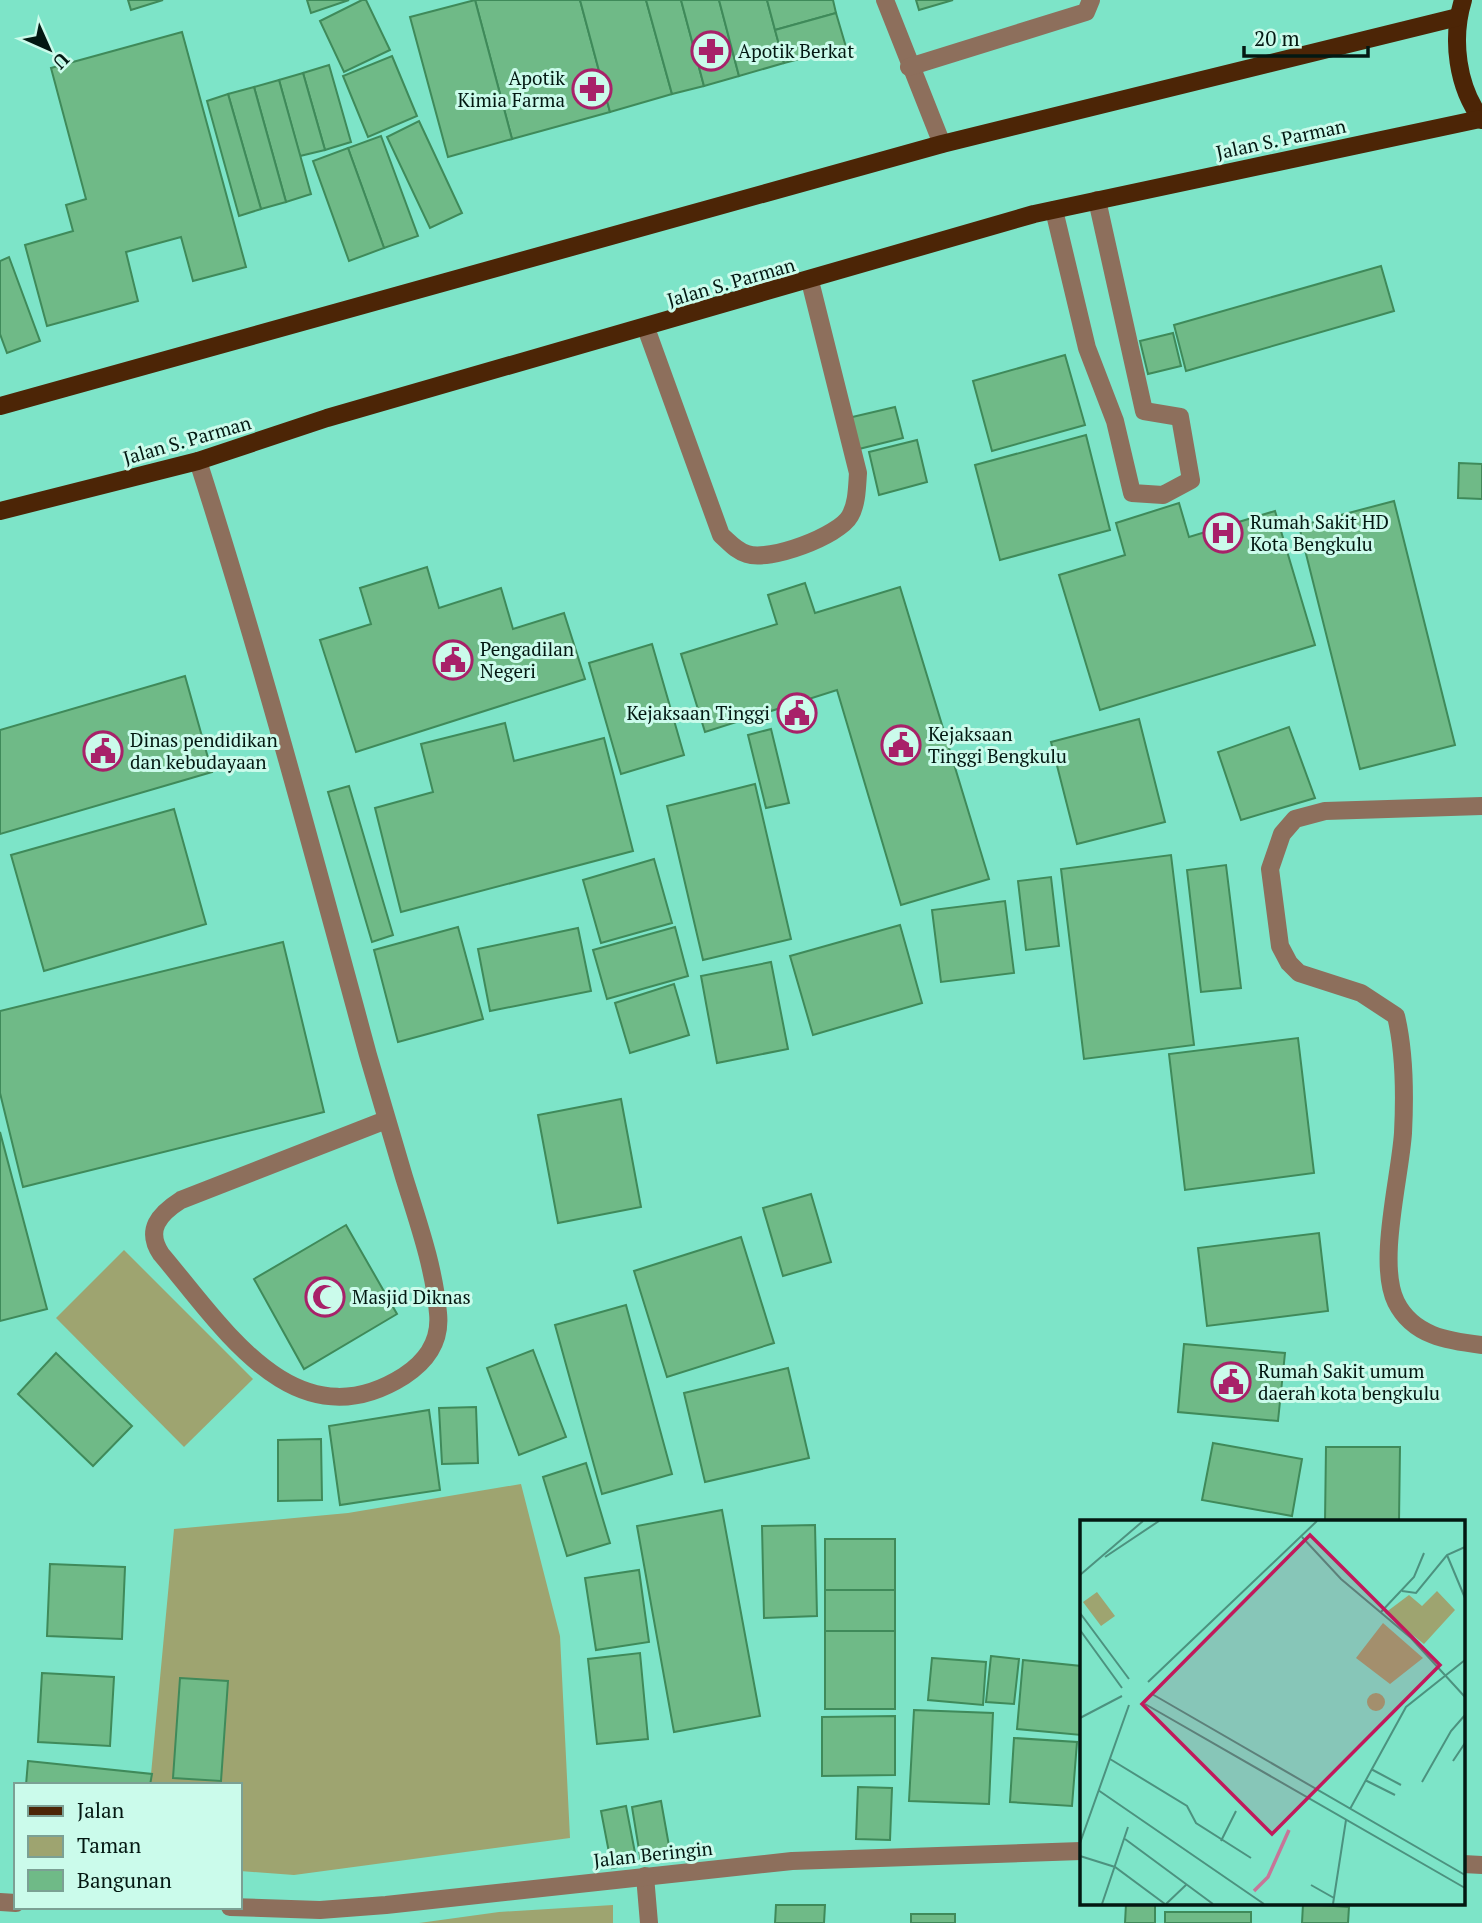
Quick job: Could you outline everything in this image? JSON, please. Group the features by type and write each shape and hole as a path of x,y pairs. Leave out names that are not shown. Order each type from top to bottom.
{"main road":[{"path":"0,406 942,144 1460,8 1455,39 1459,70 1481,120"},
{"name":"Jalan S. Parman","path":"0,511 198,461 327,418 1054,210 1481,120"}],"street":[{"path":"885,0 909,67 942,144"},
{"path":"909,67 1086,12 1091,0"},
{"path":"1097,200 1144,411"},
{"path":"1054,210 1087,348 1115,421 1132,493 1163,495 1191,480 1180,417 1144,411 1115,421"},
{"path":"646,328 721,535 749,555 765,555 838,531 851,516 856,497 858,473 810,281"},
{"path":"198,461 245,609 386,1120 426,1247 439,1314 438,1332 433,1347 419,1366 385,1388 340,1397 304,1392 285,1384 253,1361 161,1254 152,1237 154,1227 167,1209 181,1200 386,1120"},
{"path":"1482,806 1325,811 1295,820 1282,834 1270,869 1280,946 1289,963 1299,973 1361,993 1396,1016 1403,1045 1403,1133 1388,1267 1396,1303 1423,1332 1482,1345"},
{"name":"Jalan Beringin","path":"242,1907 346,1908 792,1861 1080,1851"},
{"path":"1464,1864 1482,1865"},
{"path":"645,1876 649,1923"}],"green space":[{"path":"124,1250 253,1379 184,1447 56,1318"},
{"path":"521,1484 560,1636 570,1838 294,1875 242,1871 242,1783 150,1783 174,1529 348,1513"},
{"path":"613,1905 613,1923 419,1923 499,1912"}],"building":[{"path":"128,0 163,0 131,10"},
{"path":"307,0 349,0 311,13"},
{"path":"366,0 390,50 344,72 320,21"},
{"path":"475,0 580,0 610,112 512,139"},
{"path":"475,0 512,139 448,157 410,17"},
{"path":"580,0 646,0 672,94 610,112"},
{"path":"646,0 681,0 704,86 672,94"},
{"path":"681,0 719,0 739,76 704,86"},
{"path":"719,0 767,0 784,63 739,76"},
{"path":"767,0 833,0 836,13 775,30"},
{"path":"916,0 953,0 919,10"},
{"path":"836,13 846,47 784,63 775,30"},
{"path":"182,32 246,267 193,281 181,237 126,252 138,301 47,326 25,245 73,231 66,205 86,199 51,68"},
{"path":"392,56 417,116 368,137 343,76"},
{"path":"329,65 351,142 325,150 303,73"},
{"path":"303,73 325,150 300,156 279,80"},
{"path":"279,80 311,194 286,202 254,87"},
{"path":"254,87 286,202 261,209 228,94"},
{"path":"228,94 261,209 239,216 207,101"},
{"path":"419,121 462,213 430,228 387,137"},
{"path":"381,136 418,236 384,248 348,148"},
{"path":"348,148 384,248 349,261 313,161"},
{"path":"9,257 40,341 7,353 0,334 0,261"},
{"path":"1381,266 1394,311 1186,371 1174,325"},
{"path":"1173,333 1181,366 1148,374 1140,341"},
{"path":"1065,355 1085,425 992,451 973,381"},
{"path":"895,407 903,438 855,450 848,418"},
{"path":"1086,435 1110,530 1000,560 975,465"},
{"path":"917,440 927,482 879,495 869,452"},
{"path":"1459,463 1482,464 1482,499 1458,498"},
{"path":"1394,501 1455,745 1360,769 1299,526"},
{"path":"1179,503 1189,537 1275,511 1315,645 1100,710 1059,575 1125,555 1116,523"},
{"name":"Pengadilan Negeri","path":"427,567 439,608 501,588 513,629 564,613 585,679 356,752 320,640 371,624 360,588"},
{"name":"Kejaksaan Tinggi Bengkulu","path":"805,583 815,613 900,587 989,879 901,905 837,690 705,732 681,654 777,624 768,595"},
{"path":"652,644 684,755 621,774 589,663"},
{"name":"Dinas pendidikan dan kebudayaan","path":"185,676 212,772 0,834 0,730"},
{"path":"1139,719 1165,822 1077,844 1051,742"},
{"path":"505,723 514,761 604,738 633,851 401,912 375,808 433,792 421,744"},
{"path":"1289,727 1315,798 1241,820 1218,752"},
{"path":"771,729 789,803 766,808 748,735"},
{"path":"755,784 791,939 703,960 667,806"},
{"path":"349,786 393,935 372,942 328,792"},
{"path":"174,809 206,924 44,971 11,855"},
{"path":"1171,855 1194,1045 1084,1059 1061,869"},
{"path":"654,859 672,923 601,943 583,880"},
{"path":"1226,865 1241,988 1201,992 1187,870"},
{"path":"1051,877 1059,946 1026,950 1018,881"},
{"path":"1005,901 1014,973 941,982 932,910"},
{"path":"900,925 922,1003 813,1035 790,956"},
{"path":"458,927 483,1019 398,1042 374,950"},
{"path":"675,927 688,976 607,999 593,950"},
{"path":"578,928 591,991 490,1011 478,949"},
{"path":"283,942 324,1112 23,1187 0,1093 0,1011"},
{"path":"771,962 788,1049 717,1063 701,976"},
{"path":"674,984 689,1035 630,1053 615,1003"},
{"path":"1298,1038 1314,1173 1185,1190 1169,1054"},
{"path":"621,1099 641,1207 558,1223 538,1115"},
{"path":"0,1132 47,1309 0,1321"},
{"path":"811,1194 831,1262 783,1276 763,1208"},
{"name":"Masjid Diknas","path":"346,1225 397,1314 304,1369 254,1279"},
{"path":"1319,1233 1328,1311 1207,1326 1198,1248"},
{"path":"741,1237 774,1343 667,1377 634,1271"},
{"path":"626,1305 672,1474 602,1494 555,1325"},
{"name":"Rumah Sakit umum daerah kota bengkulu","path":"1184,1344 1285,1353 1278,1421 1178,1412"},
{"path":"533,1350 566,1437 519,1455 487,1368"},
{"path":"56,1353 132,1426 93,1466 18,1394"},
{"path":"788,1368 809,1458 705,1482 684,1393"},
{"path":"476,1407 478,1463 442,1464 439,1408"},
{"path":"429,1410 440,1490 340,1505 329,1426"},
{"path":"321,1439 322,1500 278,1501 278,1440"},
{"path":"1213,1443 1302,1459 1292,1516 1202,1500"},
{"path":"1326,1447 1400,1447 1399,1520 1325,1520"},
{"path":"586,1463 610,1543 567,1556 543,1477"},
{"path":"722,1510 760,1716 674,1732 637,1526"},
{"path":"815,1525 817,1616 764,1618 762,1526"},
{"path":"825,1539 895,1539 895,1590 825,1590"},
{"path":"50,1564 125,1567 122,1639 47,1636"},
{"path":"639,1570 649,1642 596,1650 585,1578"},
{"path":"825,1590 895,1590 895,1631 825,1631"},
{"path":"825,1631 895,1631 895,1709 825,1709"},
{"path":"640,1653 648,1739 597,1744 588,1659"},
{"path":"991,1656 1019,1659 1014,1704 986,1702"},
{"path":"932,1658 986,1662 983,1705 928,1700"},
{"path":"1023,1660 1080,1666 1080,1735 1017,1729"},
{"path":"42,1673 114,1677 110,1746 38,1742"},
{"path":"180,1678 228,1681 221,1781 173,1778"},
{"path":"914,1710 993,1713 989,1804 909,1801"},
{"path":"895,1716 895,1775 822,1776 822,1717"},
{"path":"1014,1738 1077,1742 1072,1806 1010,1802"},
{"path":"28,1761 152,1774 150,1783 26,1783"},
{"path":"858,1787 892,1788 890,1840 856,1839"},
{"path":"661,1801 671,1857 641,1862 632,1807"},
{"path":"626,1806 637,1863 612,1868 601,1811"},
{"path":"776,1905 825,1905 824,1923 775,1923"},
{"path":"1126,1906 1155,1906 1155,1923 1125,1923"},
{"path":"1303,1906 1349,1907 1348,1923 1302,1923"},
{"path":"1165,1912 1251,1912 1251,1923 1165,1923"},
{"path":"911,1914 955,1914 955,1923 911,1923"}],"place":[{"name":"Apotik Berkat","path":"711,51"},
{"name":"Apotik Kimia Farma","path":"592,89"},
{"name":"Rumah Sakit HD Kota Bengkulu","path":"1223,533"},
{"name":"Pengadilan Negeri","path":"453,660"},
{"name":"Kejaksaan Tinggi","path":"797,713"},
{"name":"Kejaksaan Tinggi Bengkulu","path":"901,745"},
{"name":"Dinas pendidikan dan kebudayaan","path":"103,751"},
{"name":"Masjid Diknas","path":"325,1297"},
{"name":"Rumah Sakit umum daerah kota bengkulu","path":"1231,1382"}]}
